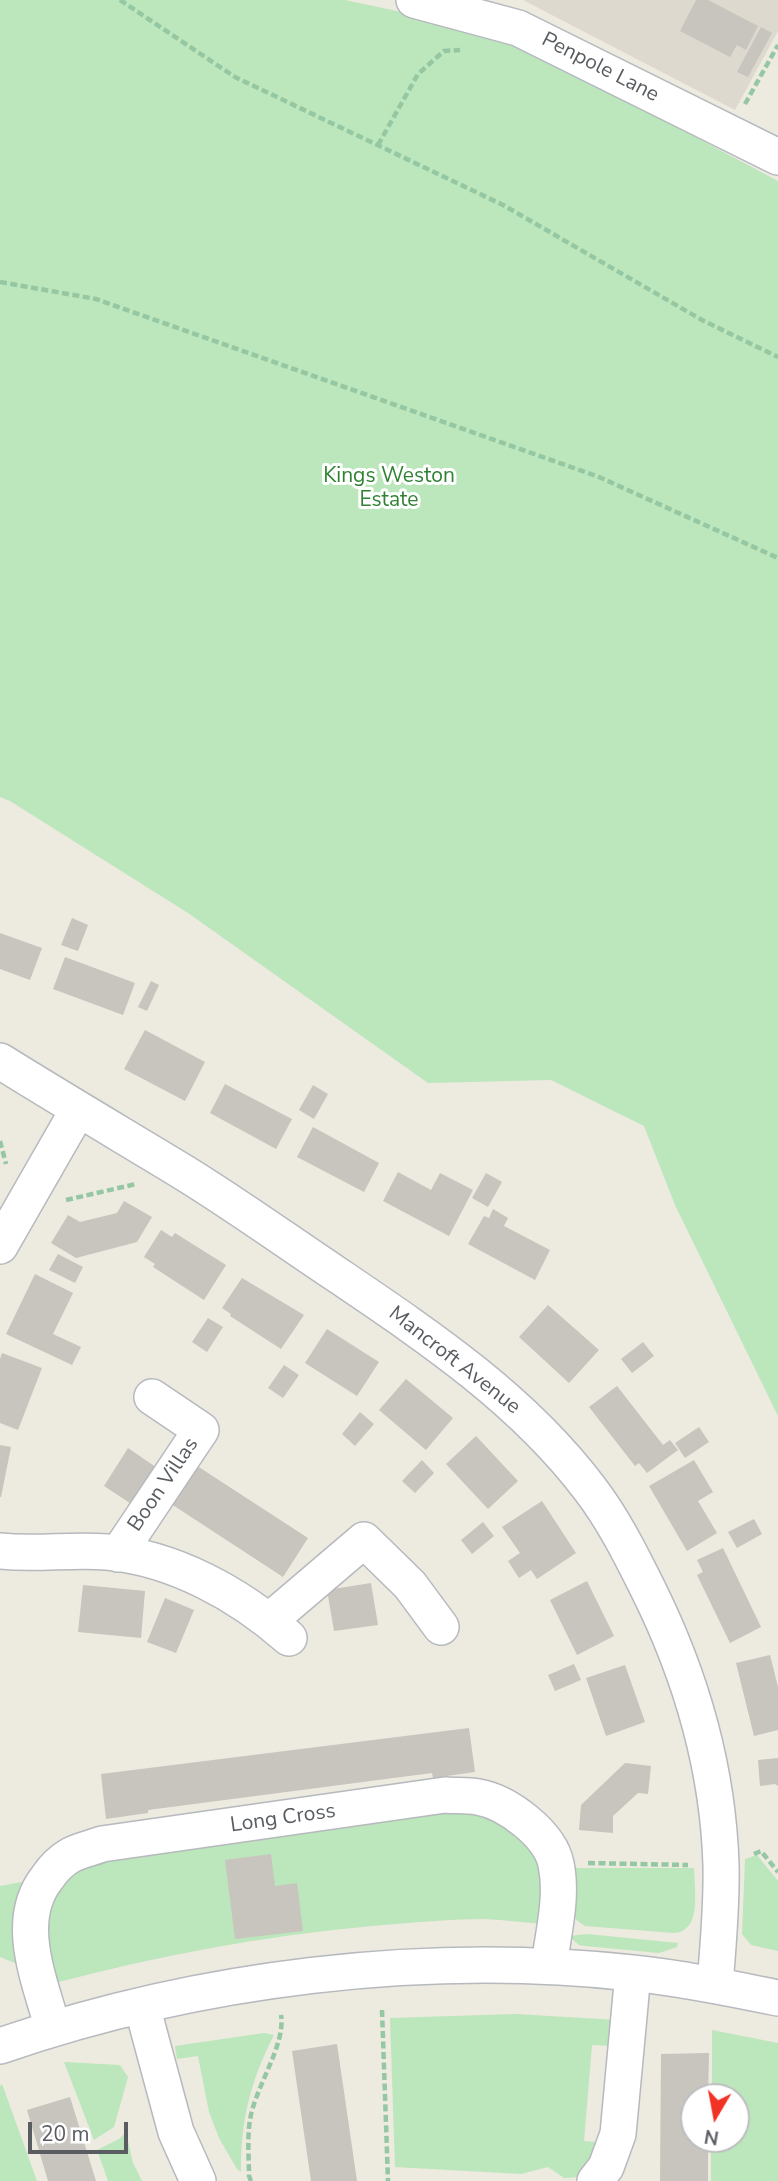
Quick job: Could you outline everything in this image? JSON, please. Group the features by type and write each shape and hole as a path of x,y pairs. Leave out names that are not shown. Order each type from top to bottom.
{"street":[{"name":"Penpole Lane","path":"414,0 518,28 778,157"},
{"name":"Mancroft Avenue","path":"0,1061 185,1174 422,1332 477,1373 523,1413 590,1489 610,1516 659,1610 681,1662 702,1727 719,1827 721,1866 721,1912 715,1985"},
{"path":"0,1246 78,1110"},
{"name":"Boon Villas","path":"118,1554 201,1430 152,1397"},
{"name":"Boon Villas","path":"0,1551 118,1554 153,1562 210,1584 279,1629 363,1540 410,1585 441,1627"},
{"name":"Long Cross","path":"53,2029 30,1942 30,1916 37,1891 54,1869 70,1856 102,1844 445,1796 479,1797 507,1809 534,1827 556,1862 558,1898 549,1966"},
{"path":"0,2046 142,2006 276,1979 380,1968 549,1966 633,1973 715,1985 778,1998"},
{"path":"595,2181 606,2167 618,2134 633,1973"},
{"path":"142,2006 176,2132 198,2181"}],"path":[{"path":"120,0 235,77 503,205 702,320 778,357"},
{"path":"764,71 778,45"},
{"path":"378,145 418,74 444,51 467,50"},
{"path":"0,282 96,299 599,477 778,558"},
{"path":"556,1862 721,1866 761,1851 778,1872"},
{"path":"251,2181 249,2121 283,2029 276,1979"},
{"path":"382,2010 388,2181"}],"shaded area":[{"path":"523,0 778,0 778,31 735,110"}],"green space":[{"name":"Kings Weston Estate","path":"0,0 345,0 500,33 778,181 778,1416 675,1205 644,1126 551,1080 428,1083 188,913 0,797"},
{"path":"458,1805 509,1820 544,1862 548,1924 470,1919 331,1930 210,1948 51,1984 42,1911 48,1895 89,1857"},
{"path":"757,1855 778,1881 778,1951 751,1945 742,1934 745,1859"},
{"path":"565,1868 694,1868 693,1917 689,1925 674,1933 585,1926 572,1915 569,1908"},
{"path":"27,1881 20,1965 0,1957 0,1886"},
{"path":"587,1934 678,1943 677,1947 659,1953 579,1945 569,1936"},
{"path":"515,2014 618,2020 615,2046 592,2045 584,2141 606,2143 580,2177 564,2178 548,2167 521,2174 395,2167 390,2018"},
{"path":"712,2030 778,2043 778,2181 711,2181 711,2153 750,2153 750,2083 712,2083"},
{"path":"264,2033 274,2035 248,2101 242,2136 241,2172 219,2138 209,2112 198,2056 177,2059 175,2046"},
{"path":"64,2062 120,2065 128,2077 114,2127 94,2140"},
{"path":"2,2084 37,2181 0,2181"},
{"path":"126,2132 133,2163 142,2181 108,2181 97,2150 119,2139"}],"building":[{"path":"696,0 708,0 758,26 746,50 737,45 730,57 680,31"},
{"path":"761,27 772,33 748,77 737,72"},
{"path":"72,918 88,925 78,951 61,945"},
{"path":"0,933 42,948 30,980 0,969"},
{"path":"65,957 135,983 123,1015 53,989"},
{"path":"151,981 159,985 147,1011 138,1007"},
{"path":"145,1030 205,1062 185,1101 124,1069"},
{"path":"225,1084 292,1119 276,1149 210,1113"},
{"path":"313,1085 328,1094 314,1119 299,1110"},
{"path":"313,1127 379,1163 364,1192 297,1157"},
{"path":"398,1172 431,1190 440,1173 473,1190 449,1236 383,1201"},
{"path":"486,1173 502,1182 488,1207 472,1198"},
{"path":"124,1201 152,1217 137,1242 76,1258 51,1243 68,1215 80,1222 117,1213"},
{"path":"493,1209 508,1218 504,1226 550,1250 535,1280 468,1244 484,1216 489,1218"},
{"path":"161,1230 172,1237 175,1233 226,1265 204,1300 153,1267 155,1264 144,1257"},
{"path":"58,1254 83,1267 75,1283 49,1270"},
{"path":"35,1274 73,1293 53,1334 81,1347 72,1365 6,1334"},
{"path":"242,1278 304,1315 281,1349 222,1308"},
{"path":"548,1305 599,1350 569,1383 519,1337"},
{"path":"208,1318 223,1327 207,1352 192,1342"},
{"path":"327,1329 379,1362 357,1396 305,1363"},
{"path":"643,1342 654,1356 632,1373 621,1359"},
{"path":"2,1353 42,1368 18,1430 0,1423"},
{"path":"284,1365 299,1375 283,1398 268,1388"},
{"path":"406,1379 453,1418 426,1450 379,1410"},
{"path":"617,1386 663,1445 670,1440 678,1450 647,1473 639,1463 635,1466 589,1407"},
{"path":"360,1412 374,1424 355,1446 342,1434"},
{"path":"699,1427 709,1442 685,1458 675,1443"},
{"path":"476,1436 518,1481 488,1509 446,1464"},
{"path":"0,1445 11,1447 1,1497 0,1497"},
{"path":"128,1448 163,1472 139,1509 104,1486"},
{"path":"188,1460 308,1538 283,1577 162,1498"},
{"path":"422,1460 434,1473 415,1493 402,1481"},
{"path":"694,1460 713,1492 698,1501 717,1533 687,1551 649,1486"},
{"path":"542,1501 576,1553 537,1579 531,1570 519,1578 508,1561 520,1553 502,1527"},
{"path":"754,1519 762,1534 737,1548 728,1532"},
{"path":"483,1522 494,1536 472,1554 461,1540"},
{"path":"723,1548 761,1627 730,1643 697,1575 703,1572 697,1560"},
{"path":"587,1581 614,1636 577,1655 550,1600"},
{"path":"371,1583 378,1625 334,1631 327,1590"},
{"path":"83,1585 145,1591 141,1638 78,1632"},
{"path":"165,1598 194,1610 176,1653 147,1642"},
{"path":"770,1655 778,1687 778,1730 754,1736 736,1663"},
{"path":"574,1664 581,1680 555,1691 548,1675"},
{"path":"625,1665 645,1722 606,1736 586,1678"},
{"path":"469,1728 475,1772 433,1778 432,1773 148,1810 148,1813 106,1819 101,1774"},
{"path":"778,1758 778,1786 760,1786 758,1760"},
{"path":"625,1763 651,1766 648,1794 638,1793 613,1816 613,1833 579,1830 581,1805"},
{"path":"271,1854 275,1886 297,1883 303,1931 235,1939 225,1860"},
{"path":"337,2044 357,2181 311,2181 292,2051"},
{"path":"709,2053 708,2083 680,2083 680,2153 708,2153 708,2181 660,2181 661,2054"},
{"path":"70,2097 96,2181 48,2181 27,2110"}]}
